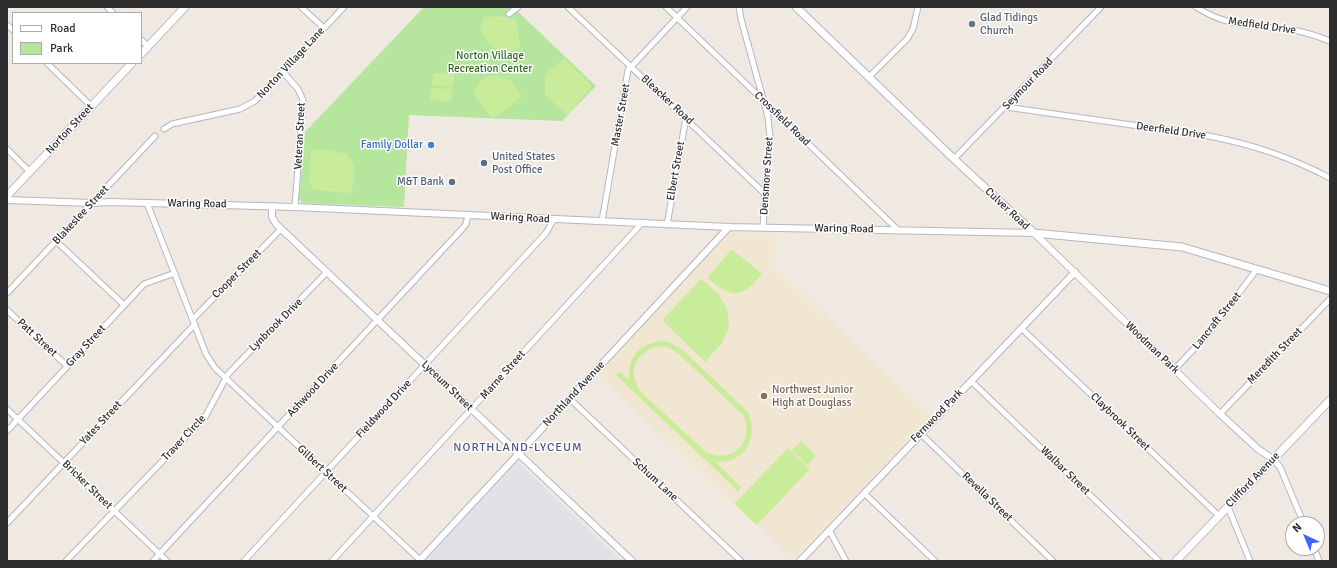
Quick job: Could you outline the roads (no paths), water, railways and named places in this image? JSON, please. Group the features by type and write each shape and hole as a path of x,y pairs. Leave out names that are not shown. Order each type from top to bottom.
{"main road":[{"path":"142,53 185,7"},
{"name":"Culver Road","path":"796,7 954,159 1034,233 1182,247 1330,291"},
{"name":"Norton Street","path":"7,196 131,64"},
{"name":"Clifford Avenue","path":"1179,560 1330,400"}],"street":[{"path":"301,7 324,28"},
{"name":"Norton Village Lane","path":"164,129 172,124 233,110 248,105 258,99 344,7"},
{"path":"509,14 518,7"},
{"name":"Bleacker Road","path":"568,7 765,194"},
{"name":"Crossfield Road","path":"666,7 899,230"},
{"name":"Master Street","path":"602,221 628,70 687,7"},
{"name":"Densmore Street","path":"740,7 741,19 768,117 770,137 763,228"},
{"path":"869,77 907,39 913,29 918,7"},
{"name":"Seymour Road","path":"954,159 1006,107 1101,7"},
{"name":"Medfield Drive","path":"1196,7 1213,17 1234,23 1300,31 1330,41"},
{"path":"142,41 148,46"},
{"path":"48,64 91,106"},
{"name":"Veteran Street","path":"283,72 298,89 303,100 295,207"},
{"name":"Deerfield Drive","path":"1006,107 1209,136 1234,141 1277,154 1309,167 1330,178"},
{"name":"Elbert Street","path":"667,225 686,118"},
{"name":"Blakeslee Street","path":"7,293 155,136"},
{"path":"7,149 30,172"},
{"name":"Waring Road","path":"7,200 272,206 729,227 1034,233"},
{"path":"147,203 210,361 225,378"},
{"name":"Lyceum Street","path":"272,206 272,217 281,229 632,561"},
{"name":"Ashwood Drive","path":"153,561 462,229 466,224 468,216"},
{"name":"Fieldwood Drive","path":"244,561 546,233 554,219"},
{"name":"Marne Street","path":"332,561 642,223"},
{"name":"Northland Avenue","path":"419,561 729,227"},
{"name":"Cooper Street","path":"194,321 281,229"},
{"name":"Woodman Park","path":"1034,233 1220,414 1258,449 1273,459"},
{"path":"56,241 124,305"},
{"name":"Lancraft Street","path":"1174,370 1205,337 1257,269"},
{"name":"Lynbrook Drive","path":"225,378 231,370 327,272"},
{"name":"Fernwood Park","path":"800,561 1074,272"},
{"name":"Gray Street","path":"7,431 144,284 175,273"},
{"name":"Meredith Street","path":"1220,414 1330,299"},
{"name":"Patt Street","path":"7,310 67,366"},
{"name":"Yates Street","path":"7,523 194,321"},
{"name":"Claybrook Street","path":"1022,328 1219,516"},
{"name":"Gilbert Street","path":"225,378 419,561"},
{"name":"Traver Circle","path":"66,561 205,417 214,403 225,378"},
{"name":"Walbar Street","path":"971,381 1159,561"},
{"name":"Schum Lane","path":"570,399 741,561"},
{"name":"Bricker Street","path":"7,410 166,561"},
{"name":"Revella Street","path":"920,433 1053,561"},
{"path":"1273,459 1282,472 1301,516"},
{"path":"864,493 935,561"},
{"path":"1228,507 1250,561"},
{"path":"829,530 846,561"}],"place":[{"name":"Glad Tidings Church","path":"972,24"},
{"name":"Family Dollar","path":"431,145"},
{"name":"United States Post Office","path":"484,163"},
{"name":"M&T Bank","path":"452,182"},
{"name":"Northwest Junior High at Douglass","path":"764,396"}],"district":[{"name":"NORTHLAND-LYCEUM","path":"518,448"}],"park label":[{"name":"Norton Village Recreation Center","path":"490,62"}]}
